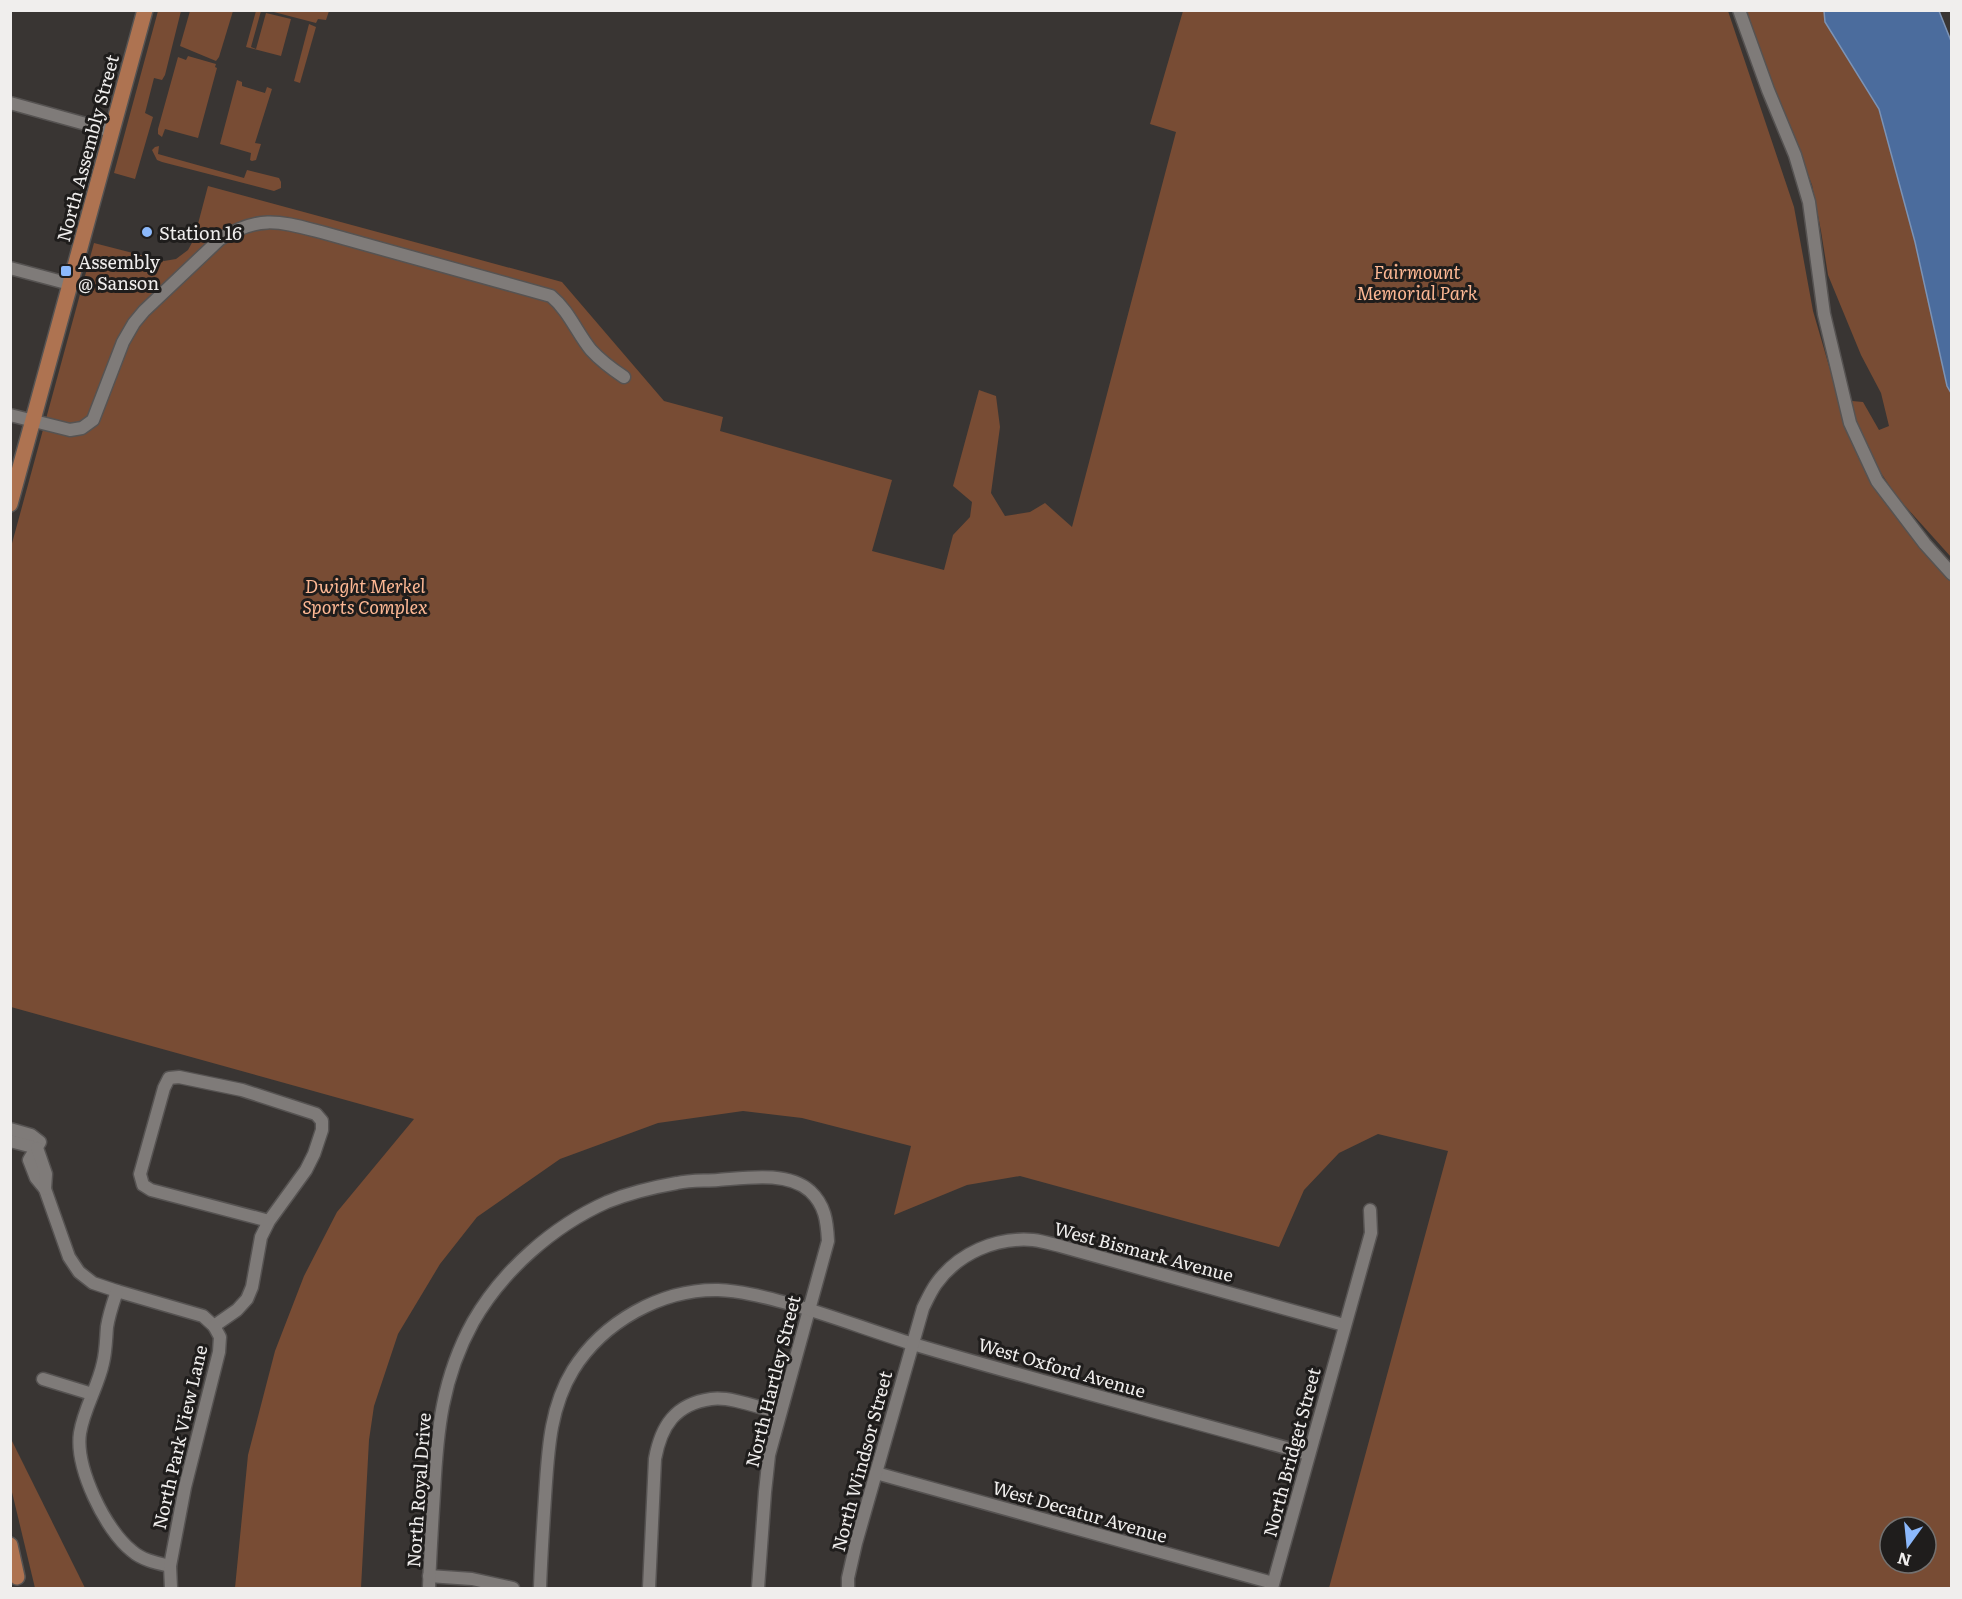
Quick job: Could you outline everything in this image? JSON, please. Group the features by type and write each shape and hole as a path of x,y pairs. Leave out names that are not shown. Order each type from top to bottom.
{"main road":[{"name":"North Assembly Street","path":"10,504 145,10"},
{"path":"10,1545 19,1583"},
{"path":"10,1562 19,1583"}],"street":[{"path":"1739,10 1795,155 1809,202 1824,314 1850,423 1877,481 1924,544 1952,574"},
{"path":"10,103 111,131"},
{"path":"10,415 70,430 82,428 93,420 123,342 144,311 220,239 234,231 260,222 284,223 304,228 551,296 564,309 594,353 624,377"},
{"path":"10,268 70,284"},
{"name":"North Park View Lane","path":"171,1588 170,1566 184,1487 219,1352 220,1336 214,1326 237,1310 247,1299 252,1287 261,1238 269,1221 289,1196 314,1154 322,1121 316,1114 242,1090 179,1077 169,1078 164,1088 140,1174 143,1185 151,1190 269,1221"},
{"path":"10,1129 31,1135 39,1145"},
{"path":"10,1141 39,1145"},
{"path":"39,1145 29,1160 36,1178 45,1189 69,1257 79,1272 93,1282 117,1291 203,1316 214,1326"},
{"name":"North Royal Drive","path":"429,1582 437,1434 446,1387 459,1351 473,1322 491,1294 512,1270 538,1245 560,1229 607,1202 640,1192 679,1182 769,1177 788,1180 809,1190"},
{"name":"North Hartley Street","path":"758,1588 769,1455 828,1241 828,1224 823,1207 809,1190"},
{"name":"North Bridget Street","path":"1272,1586 1371,1233 1370,1210"},
{"name":"West Bismark Avenue","path":"912,1343 923,1308 936,1283 958,1261 981,1248 1007,1241 1034,1240 1060,1245 1344,1325"},
{"name":"West Oxford Avenue","path":"540,1588 548,1440 559,1401 573,1371 589,1349 614,1324 649,1305 682,1293 716,1290 751,1293 912,1343 1308,1454"},
{"path":"117,1291 107,1326 104,1361 83,1417 80,1436 87,1479 106,1521 119,1540 134,1553 153,1562 170,1566"},
{"name":"North Windsor Street","path":"848,1588 856,1543 912,1343"},
{"path":"43,1379 92,1394"},
{"path":"649,1588 656,1459 659,1441 669,1421 686,1406 712,1398 780,1413"},
{"name":"West Decatur Avenue","path":"876,1473 1272,1586"},
{"path":"429,1582 472,1579 513,1588"}],"green space":[{"path":"158,11 181,11 165,75 162,80 154,78 145,113 153,117 135,179 114,173"},
{"path":"190,11 233,11 216,61 180,46"},
{"path":"256,11 261,11 251,47 256,49 266,13 291,19 281,56 246,47"},
{"path":"270,11 329,11 326,20 318,19 316,23"},
{"path":"1183,11 1728,11 1794,207 1813,311 1845,421 1873,483 1951,579 1951,1588 1329,1588 1448,1151 1378,1134 1339,1153 1304,1190 1279,1247 1020,1176 967,1185 894,1215 911,1146 802,1118 743,1111 658,1123 560,1159 477,1217 440,1264 398,1334 374,1406 369,1440 361,1588 235,1588 248,1455 275,1351 304,1276 337,1212 414,1119 11,1007 11,547 94,243 164,261 176,259 188,250 194,239 208,186 562,282 664,401 723,417 720,431 892,480 872,551 944,570 953,535 970,517 972,502 953,486 979,390 996,396 1000,427 991,493 1005,516 1030,512 1045,503 1072,527 1176,132 1150,124"},
{"path":"1746,11 1824,11 1825,22 1879,109 1915,242 1947,386 1951,393 1951,557 1897,497 1871,458 1852,412 1852,401 1863,402 1879,430 1889,426 1881,393 1861,355 1828,275 1812,185"},
{"path":"309,24 316,27 300,83 294,81"},
{"path":"188,56 216,64 217,68 198,138 165,129 162,137 158,134 158,129 178,57 186,60"},
{"path":"237,80 242,82 242,86 265,93 267,87 272,89 255,143 261,144 256,160 252,161 250,160 251,153 220,144"},
{"path":"159,146 158,154 244,178 247,170 279,178 281,188 274,191 162,162 157,160 152,150"},
{"path":"11,1439 85,1588 35,1588 11,1488"}],"water":[{"path":"1824,11 1939,11 1951,41 1951,393 1947,386 1915,242 1879,109 1825,22"}],"place":[{"name":"Station 16","path":"147,232"},
{"name":"Assembly @ Sanson","path":"66,271"}],"park label":[{"name":"Fairmount Memorial Park","path":"1417,281"},
{"name":"Dwight Merkel Sports Complex","path":"365,595"}]}
